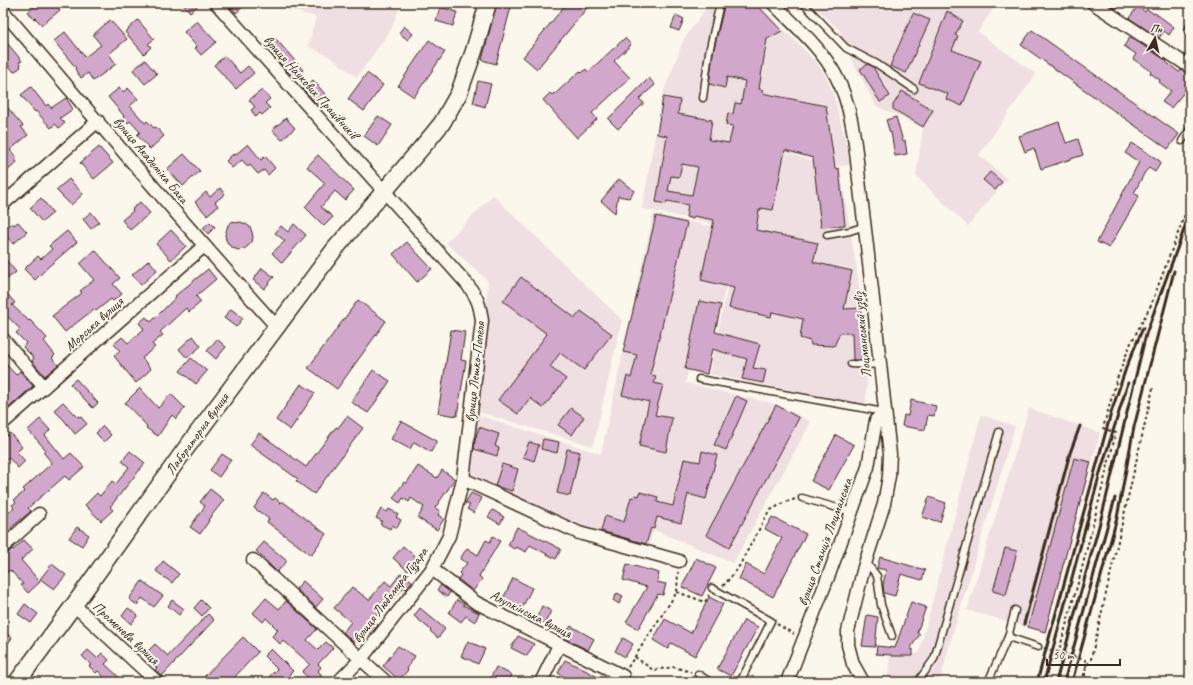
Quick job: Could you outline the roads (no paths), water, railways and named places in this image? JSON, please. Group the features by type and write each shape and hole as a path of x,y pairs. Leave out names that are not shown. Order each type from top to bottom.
{"main road":[{"path":"384,192 442,123 458,93 488,3"},
{"name":"Лабораторна вулиця","path":"17,682 184,451 334,250 384,192"}],"street":[{"name":"вулиця Наукових Працівників","path":"216,3 384,192"},
{"name":"Лоцманський узвіз","path":"773,3 814,45 826,59 836,76 843,91 855,143 890,454 889,476 884,504 866,562 848,631 848,645 853,664 863,682"},
{"path":"1094,3 1190,67"},
{"name":"вулиця Академіка Баха","path":"3,11 204,246 277,327"},
{"path":"3,204 98,121"},
{"name":"вулиця Лешко-Попеля","path":"384,192 467,284 475,295 480,307 482,321 463,479"},
{"name":"Морська вулиця","path":"3,423 204,246"},
{"path":"3,340 44,387"},
{"name":"вулиця Станція Лоцманська","path":"787,682 868,467 876,420 885,412"},
{"path":"463,479 579,533 679,561"},
{"name":"вулиця Любомира Гузара","path":"338,682 361,659 432,568 449,536 463,479"},
{"path":"3,547 39,514"},
{"name":"вулиця Любомира Гузара","path":"253,560 361,659"},
{"name":"Алупкінська вулиця","path":"432,568 475,602 623,676"},
{"name":"Променева вулиця","path":"74,605 157,682"},
{"path":"540,682 560,645"},
{"path":"361,659 386,682"}],"lane":[{"path":"703,98 710,52 720,3"},
{"path":"804,3 846,48 877,64 914,89"},
{"path":"1182,141 1190,129"},
{"path":"827,235 850,231 865,226"},
{"path":"851,364 880,364"},
{"path":"700,379 885,412"},
{"path":"916,682 934,659 999,432"},
{"path":"802,498 852,512"},
{"path":"866,562 877,576 881,605 892,636"},
{"path":"712,588 771,621 740,682"},
{"path":"988,682 1008,637 1015,610"},
{"path":"1008,637 1038,646"},
{"path":"698,674 710,682"}],"railway":[{"path":"1056,682 1102,515 1146,334 1190,213"},
{"path":"1072,682 1117,518 1134,427 1174,271"},
{"path":"1037,682 1111,413 1126,368 1143,328"},
{"path":"1044,682 1100,473 1128,383"},
{"path":"1024,624 1070,453 1080,426"},
{"path":"1064,682 1115,498"}]}
